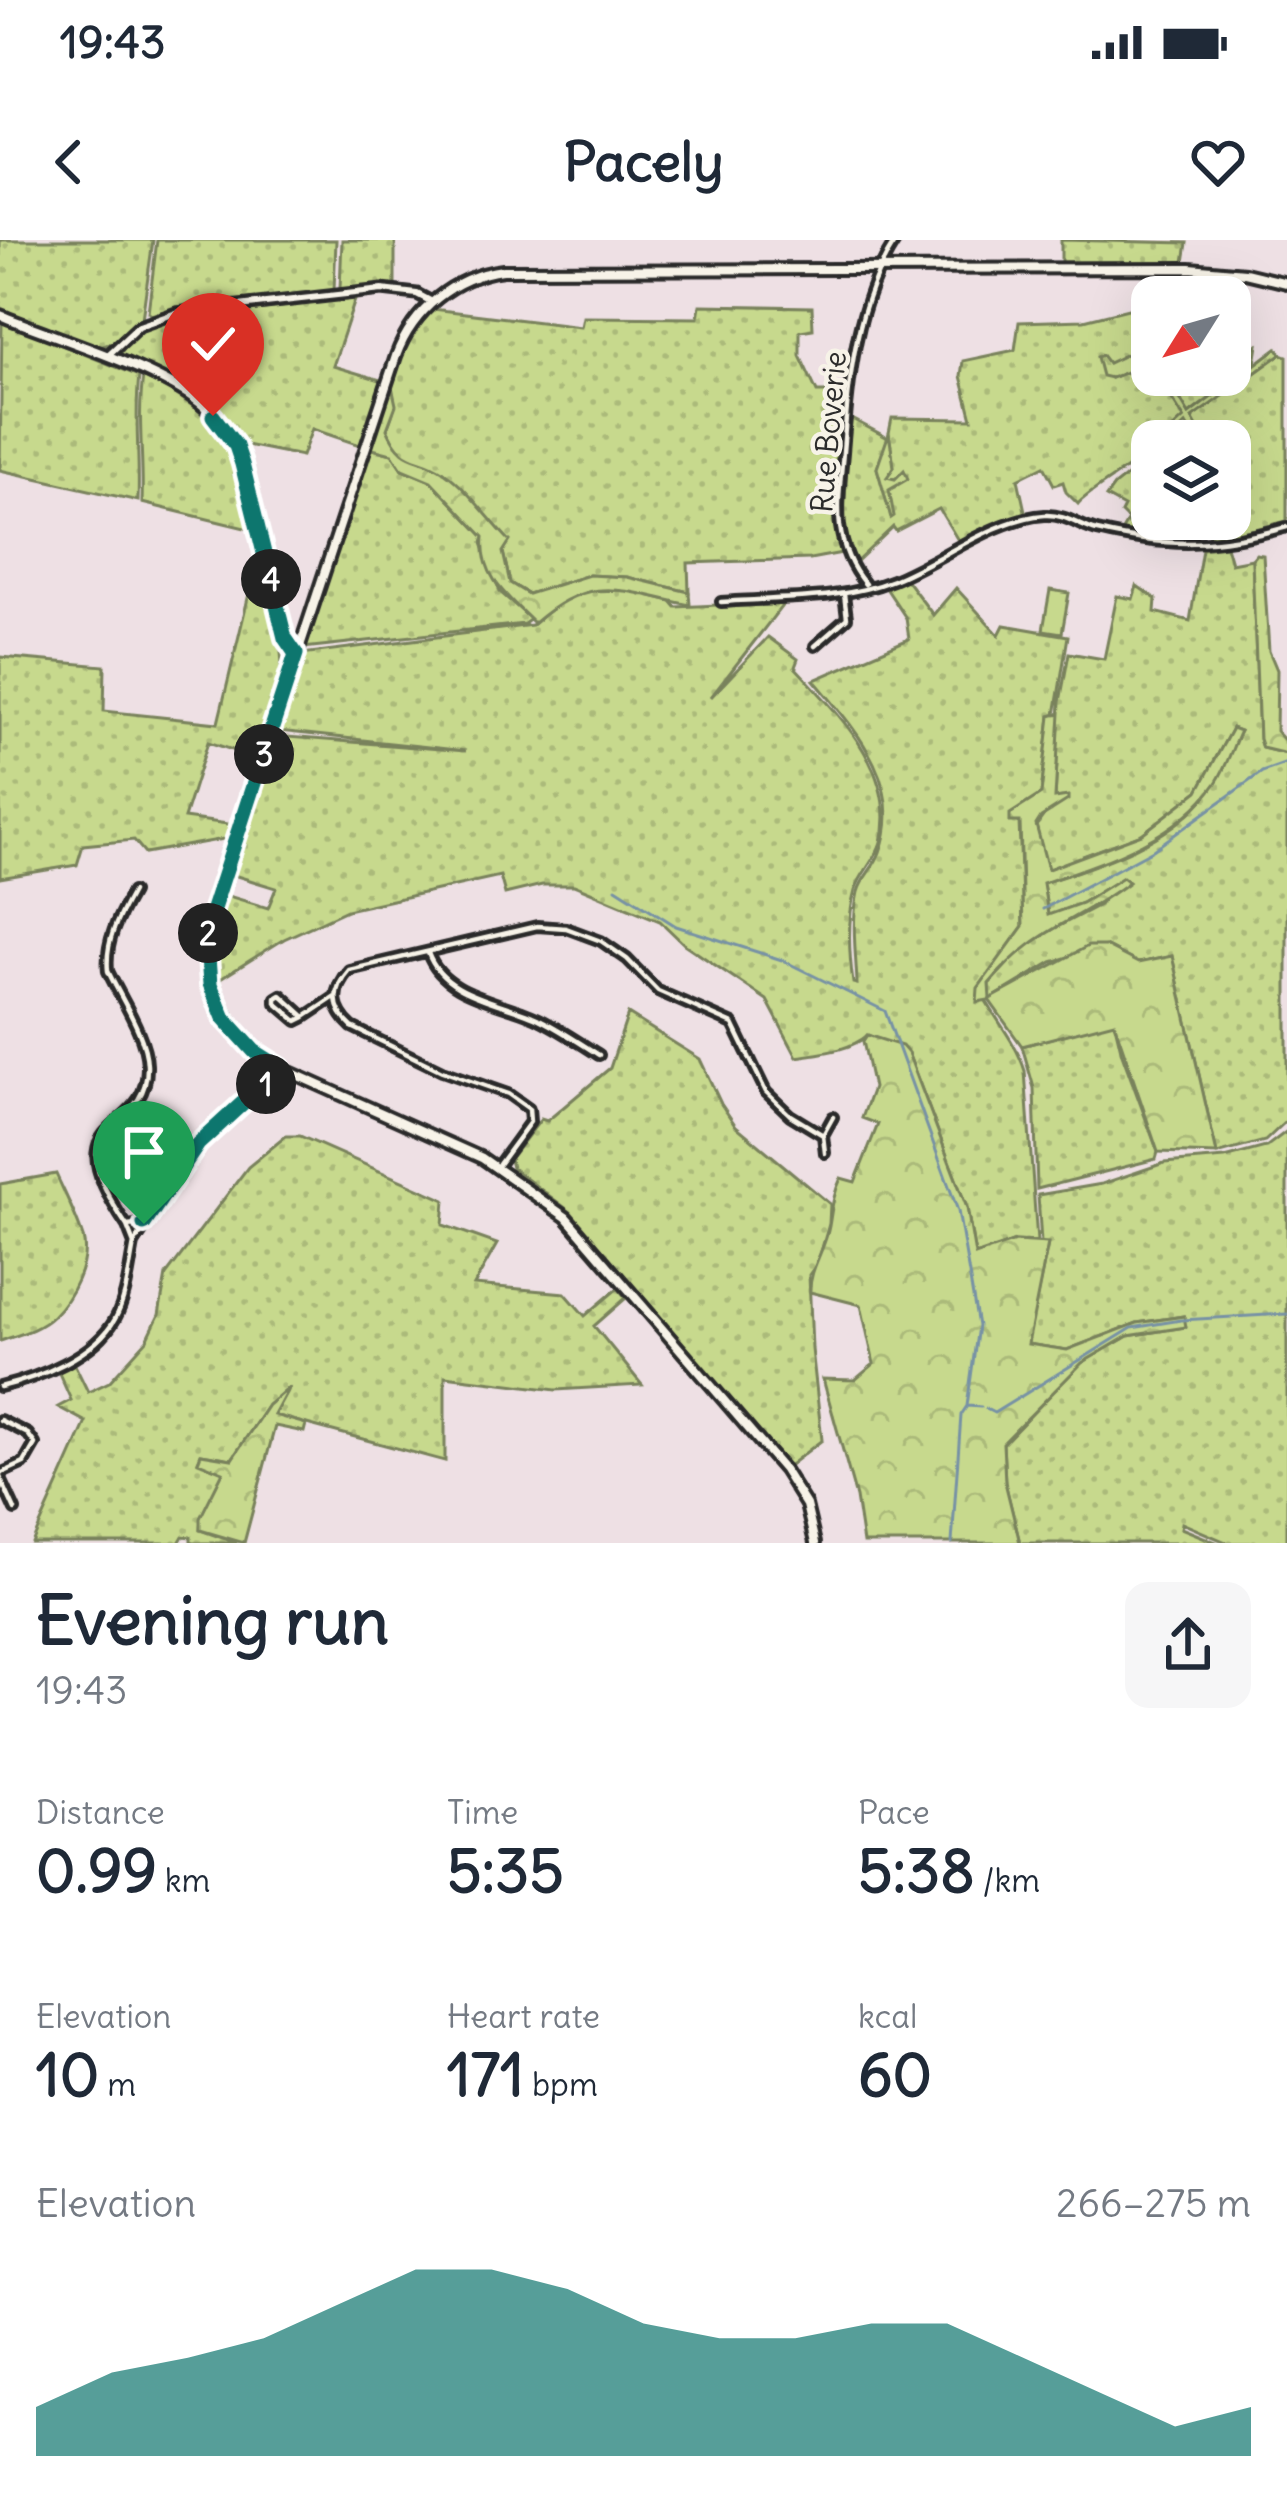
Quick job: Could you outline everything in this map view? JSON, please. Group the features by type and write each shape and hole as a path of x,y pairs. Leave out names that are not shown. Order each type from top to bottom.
{"main road":[{"path":"815,1543 806,1505 784,1470 566,1216 497,1167 281,1068 254,1051 224,1018 210,984 207,944 213,909 395,356 407,332 432,302 467,280 503,270 1208,268 1287,283"},
{"path":"0,315 184,392 224,429 244,470 285,638 296,654"}],"street":[{"name":"Rue Boverie","path":"867,586 846,553 840,495 854,356 878,268 896,240"},
{"path":"106,358 139,326 176,314 382,290 417,294 432,302"},
{"path":"721,602 807,599 889,582 993,532 1039,516 1063,517 1093,530 1192,546 1287,526"},
{"path":"815,646 847,618 844,592"},
{"path":"132,892 117,918 108,971 146,1051 146,1080 137,1098 100,1139 94,1159 106,1195 134,1244"},
{"path":"497,1167 530,1122 529,1108 352,1028 342,1018 335,998 340,981 355,967 545,925 601,941 627,959 658,991 733,1024 766,1092 823,1135"},
{"path":"427,951 431,962 455,986 537,1017 599,1055"},
{"path":"305,1017 290,1000 276,998 297,1021 305,1017 335,998"},
{"path":"0,1387 74,1357 110,1328 123,1301 134,1244 144,1224 198,1144 281,1068"},
{"path":"825,1153 823,1135 833,1117"},
{"path":"127,1226 144,1224"},
{"path":"0,1420 28,1434 35,1444 24,1463 0,1476 16,1510"}],"green space":[{"path":"0,240 153,240 142,319 115,342 100,347 0,309"},
{"path":"157,240 336,240 334,290 151,315"},
{"path":"342,240 395,240 395,286 340,289"},
{"path":"1061,240 1187,243 1184,262 1061,263"},
{"path":"356,297 333,366 384,381 363,446 312,429 302,456 236,443 203,402 123,360 121,353 130,337 155,323"},
{"path":"700,305 812,307 813,329 800,331 800,356 817,392 845,392 836,521 842,553 810,559 688,563 689,592 627,577 589,575 528,594 510,583 503,552 444,472 407,459 387,429 394,406 393,374 413,333 433,309 581,327 583,317 698,318"},
{"path":"1131,308 1131,352 1108,364 1111,378 1131,370 1131,396 1170,396 1185,418 1131,420 1131,465 1078,504 1063,482 1054,485 1044,466 1018,479 1029,514 959,542 939,509 896,531 893,527 854,564 843,528 850,418 888,438 877,468 892,517 888,489 895,479 886,477 894,467 889,433 892,418 972,419 961,376 963,361 1015,350 1019,322 1084,320"},
{"path":"2,321 139,376 138,501 0,470"},
{"path":"1258,345 1251,367 1251,347"},
{"path":"1277,348 1281,354 1251,376 1251,368"},
{"path":"1131,352 1131,370 1111,378 1102,376 1097,357 1102,355 1108,363"},
{"path":"1281,354 1287,356 1287,521 1251,530 1251,420 1191,419 1223,396 1251,396 1251,376"},
{"path":"143,377 192,406 222,437 239,476 253,530 142,503"},
{"path":"391,382 396,405 387,429 393,441 405,454 453,479 510,541 503,552 510,583 528,594 589,575 627,577 689,592 690,605 626,591 591,591 555,607 534,623 491,575 484,537 431,481 402,469 392,454 369,448"},
{"path":"1170,396 1178,396 1189,414 1213,396 1223,396 1193,420 1184,418"},
{"path":"1179,396 1213,396 1188,415"},
{"path":"889,433 894,467 887,477 895,479 904,470 908,479 889,490 891,518 877,468"},
{"path":"369,448 392,454 402,469 431,481 484,537 500,592 531,619 524,624 303,648"},
{"path":"1131,473 1131,532 1121,532 1128,520 1121,513 1124,507 1106,497"},
{"path":"1226,546 1231,563 1252,559 1259,739 1262,748 1287,754 1287,1120 1265,1141 1217,1154 1172,956 1138,963 1105,946 1052,962 989,1000 989,984 1027,943 1099,905 1123,878 1082,903 1048,916 1043,883 1129,852 1169,829 1203,799 1218,775 1240,731 1232,728 1198,791 1142,834 1047,870 1036,826 1055,800 1060,702 1069,653 1104,659 1117,596 1133,599 1137,586 1156,599 1155,612 1190,621 1202,549"},
{"path":"259,552 280,640 283,677 257,758 208,742 184,818 235,825 230,838 145,853 134,840 83,845 77,865 0,878 0,657 105,666 104,711 218,723"},
{"path":"1263,555 1269,651 1277,670 1276,731 1287,743 1287,754 1262,748 1259,739 1252,559"},
{"path":"905,578 933,615 956,588 999,635 1004,625 1068,636 1055,715 1050,716 1041,794 1019,821 1023,926 979,988 1025,1071 1037,1242 1015,1241 975,1256 967,1208 908,1053 868,1035 844,1048 797,1057 767,1000 684,944 660,921 574,885 542,885 505,894 500,876 347,910 284,939 214,983 212,938 222,894 268,908 276,888 230,874 275,736 466,751 278,731 301,654 532,625 562,599 587,591 628,590 671,601 676,607 785,602 711,697 768,637 798,659 795,667 846,724 873,768 884,816 879,849 857,884 852,902 850,949 853,983 857,984 856,904 880,852 886,803 872,758 814,680 909,639 906,618 886,588"},
{"path":"1050,590 1069,593 1062,633 1043,630"},
{"path":"1060,713 1055,798 1068,796 1068,800 1036,825 1048,869 1142,834 1198,791 1232,728 1240,731 1216,783 1181,819 1138,846 1043,883 1048,915 1082,903 1123,877 1129,882 1021,951 989,984 990,999 1088,946 1105,946 1138,963 1172,956 1217,1154 1158,1152 1114,1022 1022,1046 989,1000 977,1002 978,988 1023,926 1020,822 1010,822 1010,814 1041,794 1050,716"},
{"path":"628,1014 700,1059 736,1126 830,1204 818,1262 809,1275 822,1440 786,1468 571,1212 512,1168 510,1159 541,1119 547,1121 610,1068"},
{"path":"1114,1021 1158,1152 1156,1159 1037,1189 1034,1088 1022,1046"},
{"path":"867,1035 902,1046 908,1053 967,1208 975,1255 1015,1241 1048,1243 1028,1344 1067,1350 1137,1323 1184,1316 1186,1327 1128,1336 1082,1363 1003,1443 1005,1482 1020,1543 863,1543 856,1497 823,1379 855,1380 874,1364 861,1305 810,1292 838,1184 841,1178 855,1182 878,1124 862,1118 873,1088 863,1041"},
{"path":"1287,1131 1287,1543 1228,1543 1182,1523 1181,1528 1218,1543 1020,1543 1005,1482 1003,1444 1081,1363 1128,1336 1185,1327 1183,1316 1137,1323 1067,1350 1027,1344 1048,1244 1041,1243 1038,1195 1102,1184 1164,1163 1225,1158 1266,1147"},
{"path":"286,1136 300,1136 445,1200 443,1225 497,1244 474,1285 565,1293 585,1316 618,1288 626,1298 594,1326 642,1385 556,1390 445,1376 445,1461 273,1415 287,1391 268,1405 232,1459 201,1454 198,1461 224,1472 201,1518 200,1530 237,1543 191,1543 191,1537 183,1536 179,1543 32,1543 86,1422 58,1407 71,1400 58,1371 74,1363 88,1392 109,1382 147,1340 159,1315 166,1275 248,1167"},
{"path":"56,1174 83,1237 81,1269 53,1316 0,1341 0,1184"},
{"path":"289,1387 274,1415 306,1424 304,1432 275,1426 244,1543 200,1530 200,1518 223,1472 198,1462 201,1454 232,1459 268,1405"}],"waterway":[{"path":"1043,909 1153,850 1262,772 1287,763"},
{"path":"616,888 676,926 782,960 885,1011 958,1211 978,1326 967,1406 961,1415 952,1543"},
{"path":"986,1409 994,1413 1132,1328 1287,1314"},
{"path":"967,1406 981,1407"}],"route":[{"path":"144,1224 198,1144 281,1068 254,1051 224,1018 207,967 213,909 296,654 285,638 236,446 213,416"}]}
